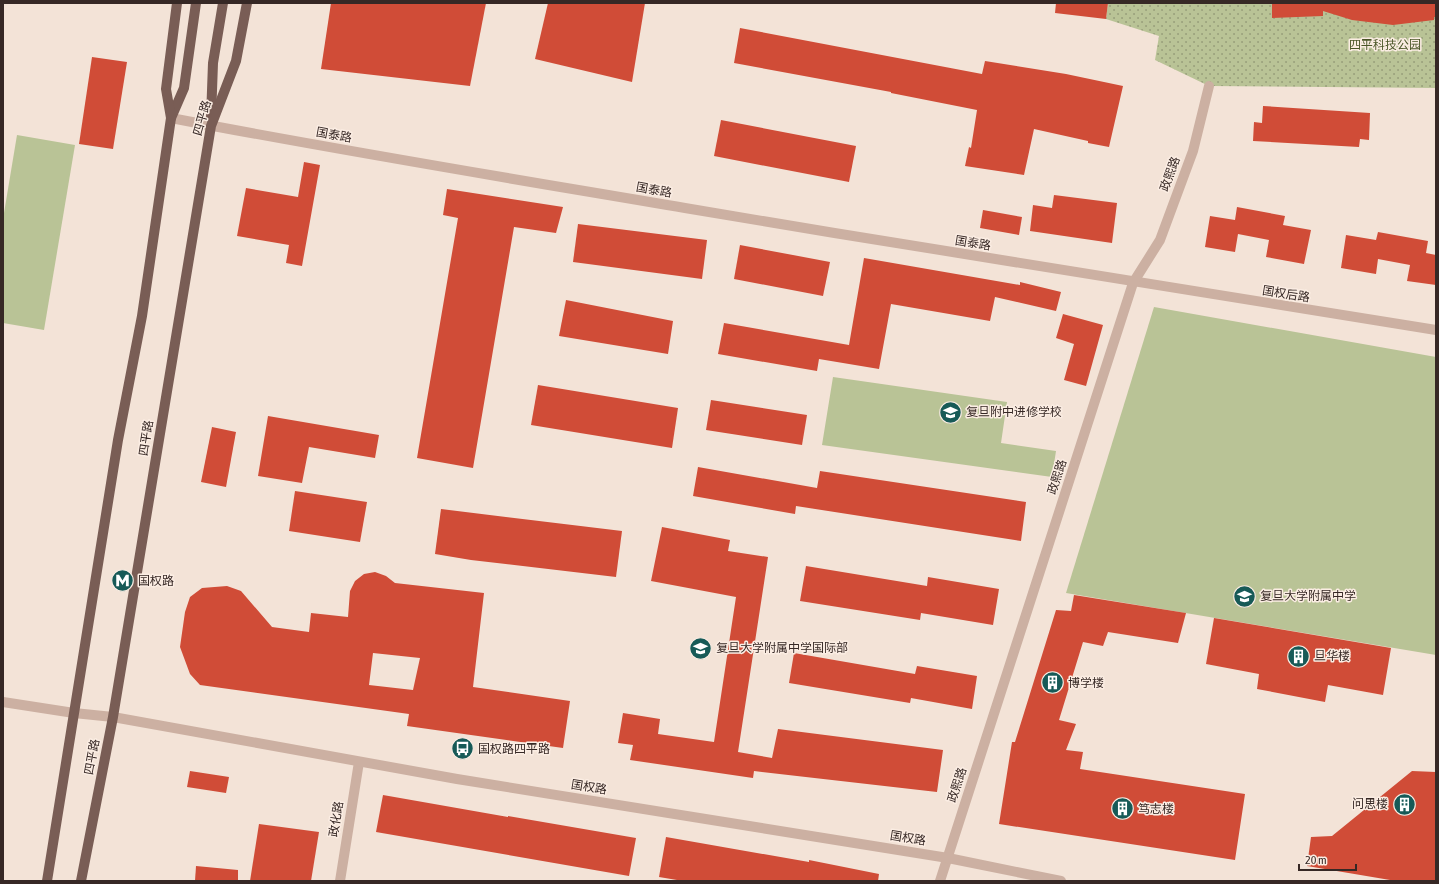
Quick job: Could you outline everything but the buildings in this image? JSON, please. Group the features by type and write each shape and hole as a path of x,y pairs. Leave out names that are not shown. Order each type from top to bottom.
{"main road":[{"name":"四平路","path":"46,881 118,440 142,316 171,118 166,89 177,3"},
{"path":"171,118 184,88 196,3"},
{"path":"211,126 212,64 223,3"},
{"name":"四平路","path":"81,881 113,717 211,126 236,62 247,3"}],"street":[{"name":"政熙路","path":"940,881 1133,283 1160,240 1193,151 1209,86"},
{"name":"国泰路","path":"171,118 404,161 1133,283"},
{"name":"国权后路","path":"1133,283 1436,330"},
{"path":"3,702 74,714"},
{"name":"国权路","path":"74,714 113,717 457,779 948,858 1060,881"},
{"name":"政化路","path":"340,881 359,762"}],"green space":[{"name":"四平科技公园","path":"1108,3 1436,3 1436,88 1209,86 1155,60 1159,36 1106,19"},
{"path":"17,135 75,145 44,330 3,323 3,219"},
{"path":"1154,307 1436,357 1436,655 1066,593"},
{"path":"833,377 1007,402 1001,443 1056,451 1052,477 822,445"}],"place":[{"name":"复旦附中进修学校","path":"951,412"},
{"name":"国权路","path":"123,581"},
{"name":"复旦大学附属中学","path":"1245,596"},
{"name":"复旦大学附属中学国际部","path":"701,648"},
{"name":"旦华楼","path":"1298,656"},
{"name":"博学楼","path":"1052,683"},
{"name":"国权路四平路","path":"462,749"},
{"name":"问思楼","path":"1404,804"},
{"name":"笃志楼","path":"1122,809"}]}
